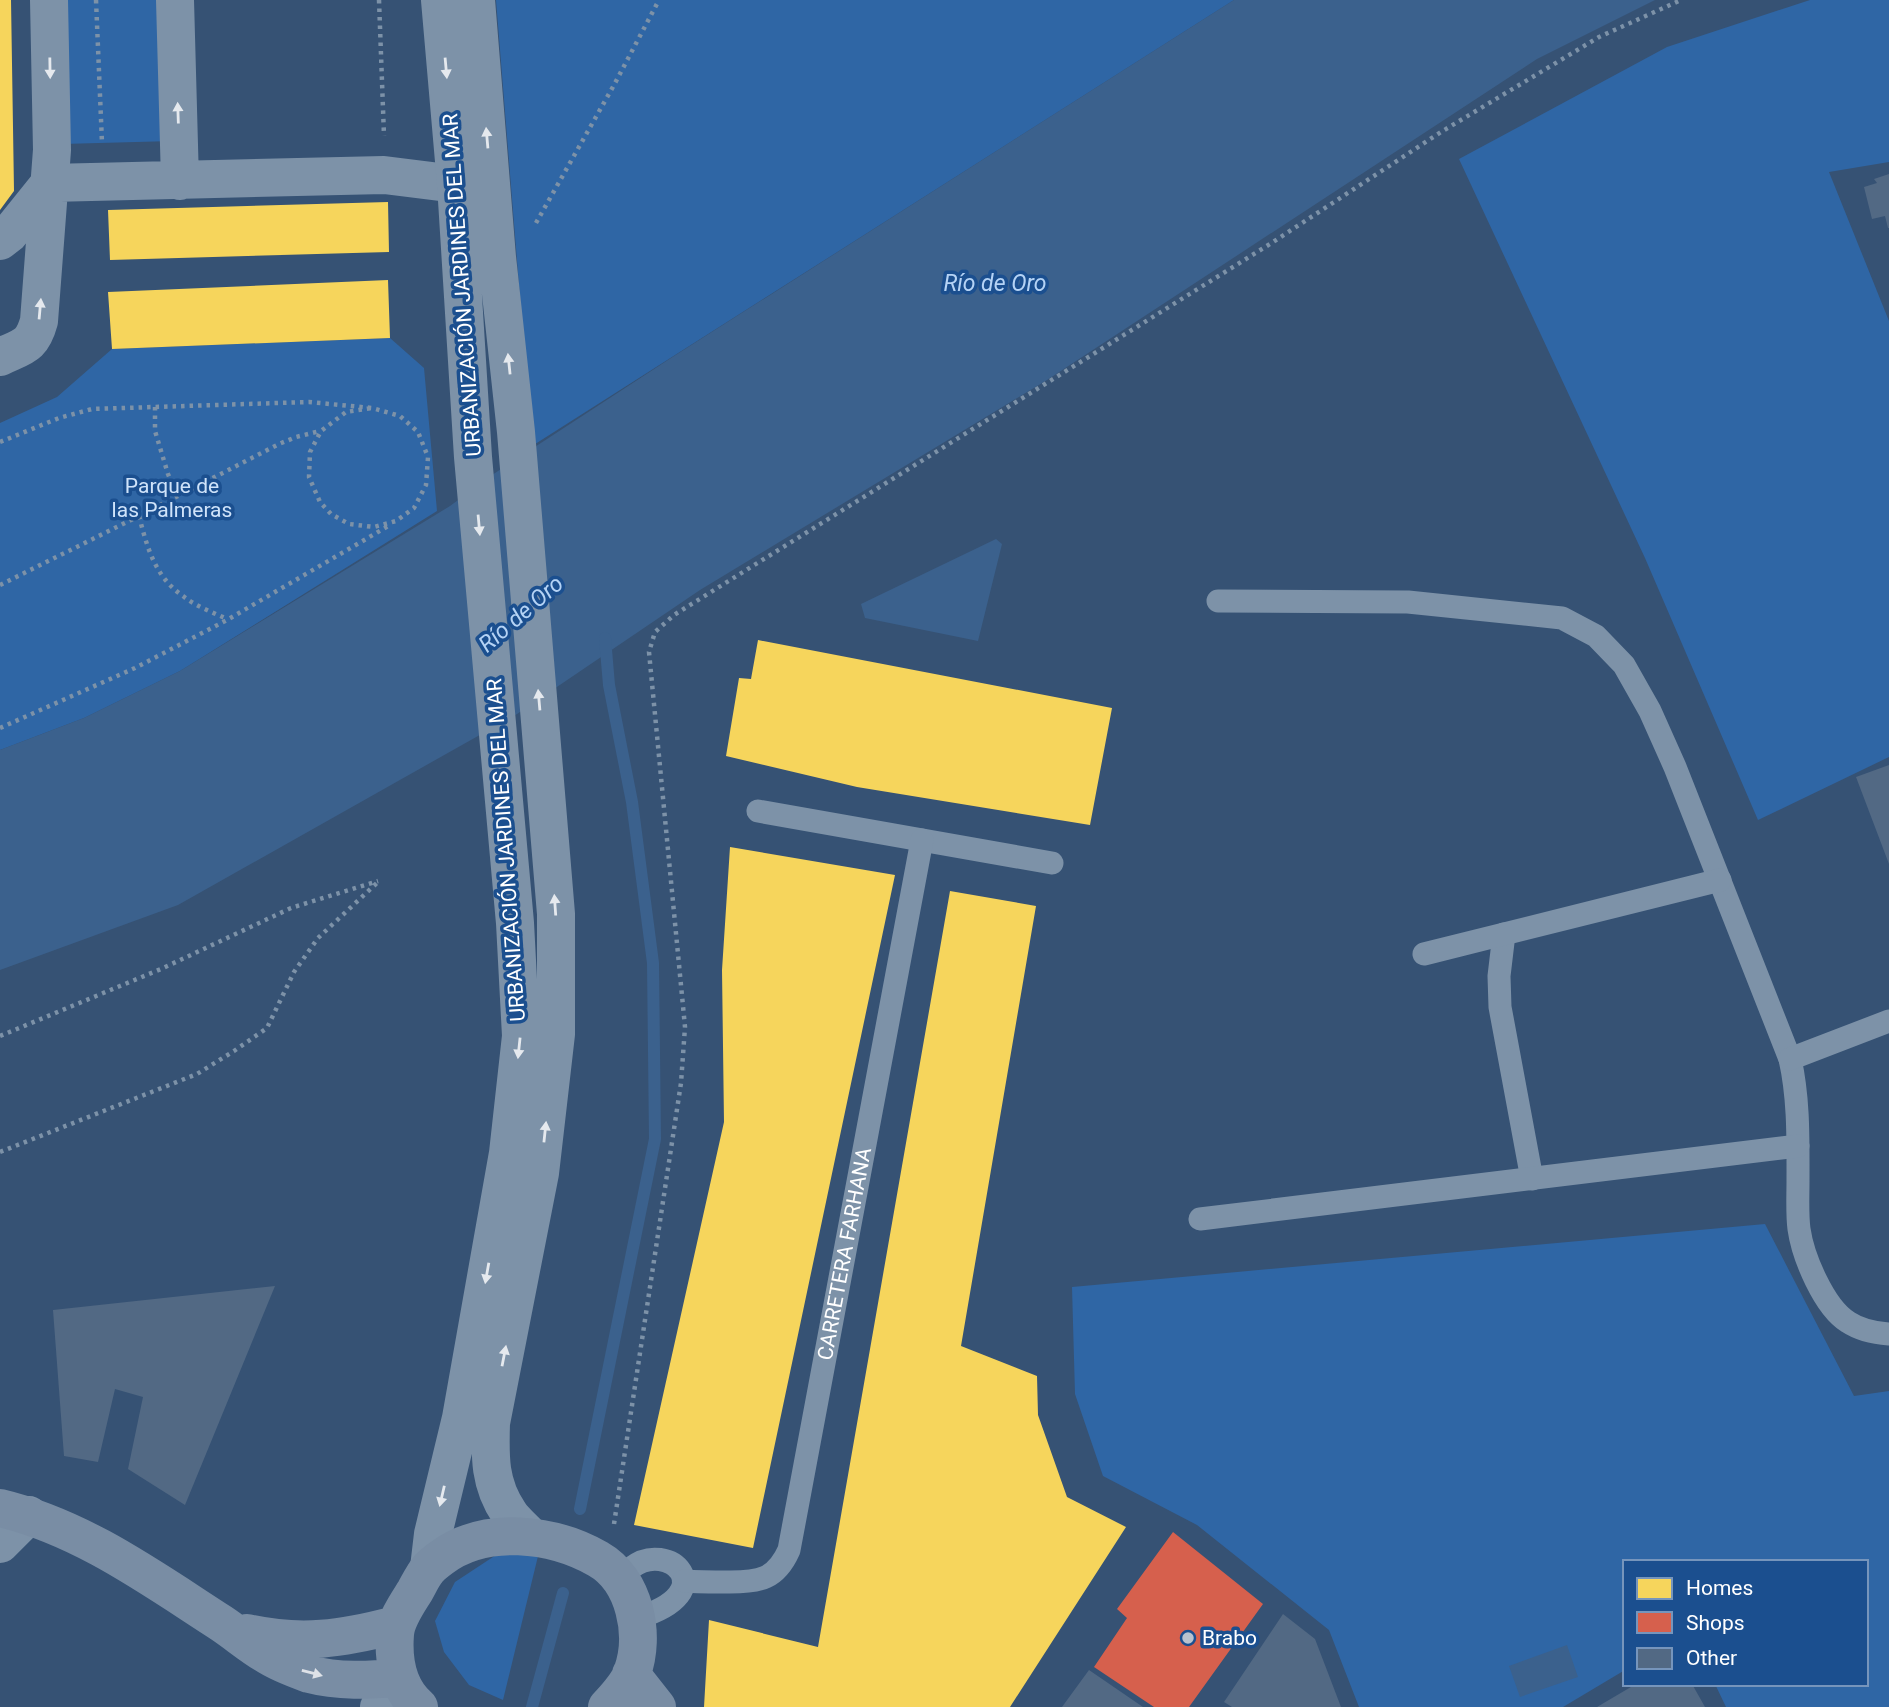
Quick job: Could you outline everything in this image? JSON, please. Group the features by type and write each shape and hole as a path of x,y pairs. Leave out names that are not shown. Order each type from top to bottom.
{"main road":[{"path":"14,1511 74,1534 112,1553 268,1656 310,1674 354,1681 400,1695 395,1625 429,1568 463,1545 497,1536 531,1537 572,1548 600,1560 622,1581 637,1618 638,1647 631,1674 607,1707"},
{"path":"231,1630 272,1639 314,1640 355,1636 395,1625"},
{"path":"631,1674 657,1707"}],"street":[{"path":"0,357 34,337 39,321 52,150 49,0"},
{"path":"174,0 180,181"},
{"name":"URBANIZACIÓN JARDINES DEL MAR","path":"429,1568 433,1534 461,1418 505,1166 520,1036 516,923 473,457 456,184 440,0"},
{"name":"URBANIZACIÓN JARDINES DEL MAR","path":"476,0 497,257 516,432 556,914 556,1034 540,1173 491,1423 490,1456 494,1484 509,1513 531,1537"},
{"path":"50,183 384,175 456,184"},
{"path":"0,241 9,234 50,183"},
{"path":"0,1545 14,1511"}],"lane":[{"path":"1218,601 1408,602 1562,618 1596,636 1623,665 1650,711 1675,767 1790,1059 1795,1084 1799,1229 1806,1258 1826,1299 1847,1322 1875,1333 1889,1334"},
{"path":"758,811 1052,863"},
{"name":"CARRETERA FARHANA","path":"684,1581 752,1582 775,1571 789,1550 922,840"},
{"path":"1424,954 1720,880"},
{"path":"1504,934 1499,976 1500,1007 1531,1179"},
{"path":"1790,1059 1889,1021"},
{"path":"1200,1219 1798,1146"},
{"path":"622,1581 630,1569 642,1562 656,1559 670,1562 680,1569 684,1576 680,1595 653,1613 637,1618"}],"path":[{"path":"96,0 102,182"},
{"path":"379,0 384,175"},
{"path":"497,257 512,254 531,232 659,0"},
{"path":"622,1581 613,1547 614,1519 681,1083 685,1027 649,652 655,632 674,615 1270,244 1441,132 1599,37 1681,0"},
{"path":"0,442 92,409 309,402 372,408 400,416 418,432 428,457 426,485 414,508 396,521 227,620 108,681 0,728"},
{"path":"155,407 155,431 177,496"},
{"path":"0,585 279,444 321,431 346,412 372,408"},
{"path":"321,431 310,452 309,477 320,502 331,514 349,524 374,527 396,521"},
{"path":"139,516 153,562 163,579 183,597 227,620"},
{"path":"0,1036 161,969 292,908 379,881 318,937 294,972 267,1028 197,1074 0,1152"}],"green space":[{"path":"54,0 163,0 173,141 62,144"},
{"path":"496,0 1234,0 532,446"},
{"path":"1810,0 1889,0 1889,162 1829,172 1889,321 1889,757 1758,820 1645,558 1459,159 1667,47"},
{"name":"Parque de las Palmeras","path":"390,338 424,368 437,511 180,671 84,718 0,750 0,423 57,397 112,349"},
{"path":"1765,1224 1854,1396 1889,1391 1889,1707 1726,1707 1716,1686 1868,1686 1868,1560 1623,1560 1623,1671 1563,1707 1359,1707 1329,1630 1197,1525 1103,1476 1075,1394 1072,1287"},
{"path":"539,1552 503,1700 469,1685 444,1652 435,1621 455,1582 496,1555"}],"water":[{"name":"Río de Oro","path":"1234,0 1655,0 1537,59 1047,380 700,590 517,714 178,905 0,970 0,750 84,718 180,671 450,506 495,473 671,358"},
{"path":"996,539 1002,544 978,641 865,618 861,604"},
{"path":"1567,1645 1578,1677 1520,1697 1509,1666"}],"building: Homes":[{"path":"0,0 11,0 14,191 0,210"},
{"path":"388,202 389,252 110,260 108,210"},
{"path":"388,280 390,338 112,349 108,292"},
{"path":"758,640 1112,708 1090,825 857,787 726,756 739,678 751,679"},
{"path":"730,847 895,875 753,1548 634,1525 724,1122 722,970"},
{"path":"950,891 1036,906 961,1346 1037,1376 1038,1415 1067,1497 1126,1527 1010,1707 704,1707 709,1620 818,1647"}],"building: Shops":[{"path":"1173,1532 1263,1604 1189,1707 1154,1707 1094,1667 1127,1618 1117,1609"}],"building: Other":[{"path":"1889,174 1888,228 1885,216 1872,219 1864,187 1877,183 1874,179"},
{"path":"1889,765 1889,864 1856,777"},
{"path":"275,1286 185,1505 128,1469 143,1397 115,1389 98,1462 64,1456 53,1310"},
{"path":"1283,1614 1315,1639 1341,1707 1232,1707 1224,1702"},
{"path":"1089,1670 1143,1707 1062,1707"},
{"path":"1633,1686 1693,1686 1705,1707 1597,1707"}],"waterway":[{"path":"580,1509 655,1139 653,963 632,802 609,685 605,638"},
{"path":"532,1707 563,1593"}],"place":[{"name":"Brabo","path":"1188,1638"}]}
